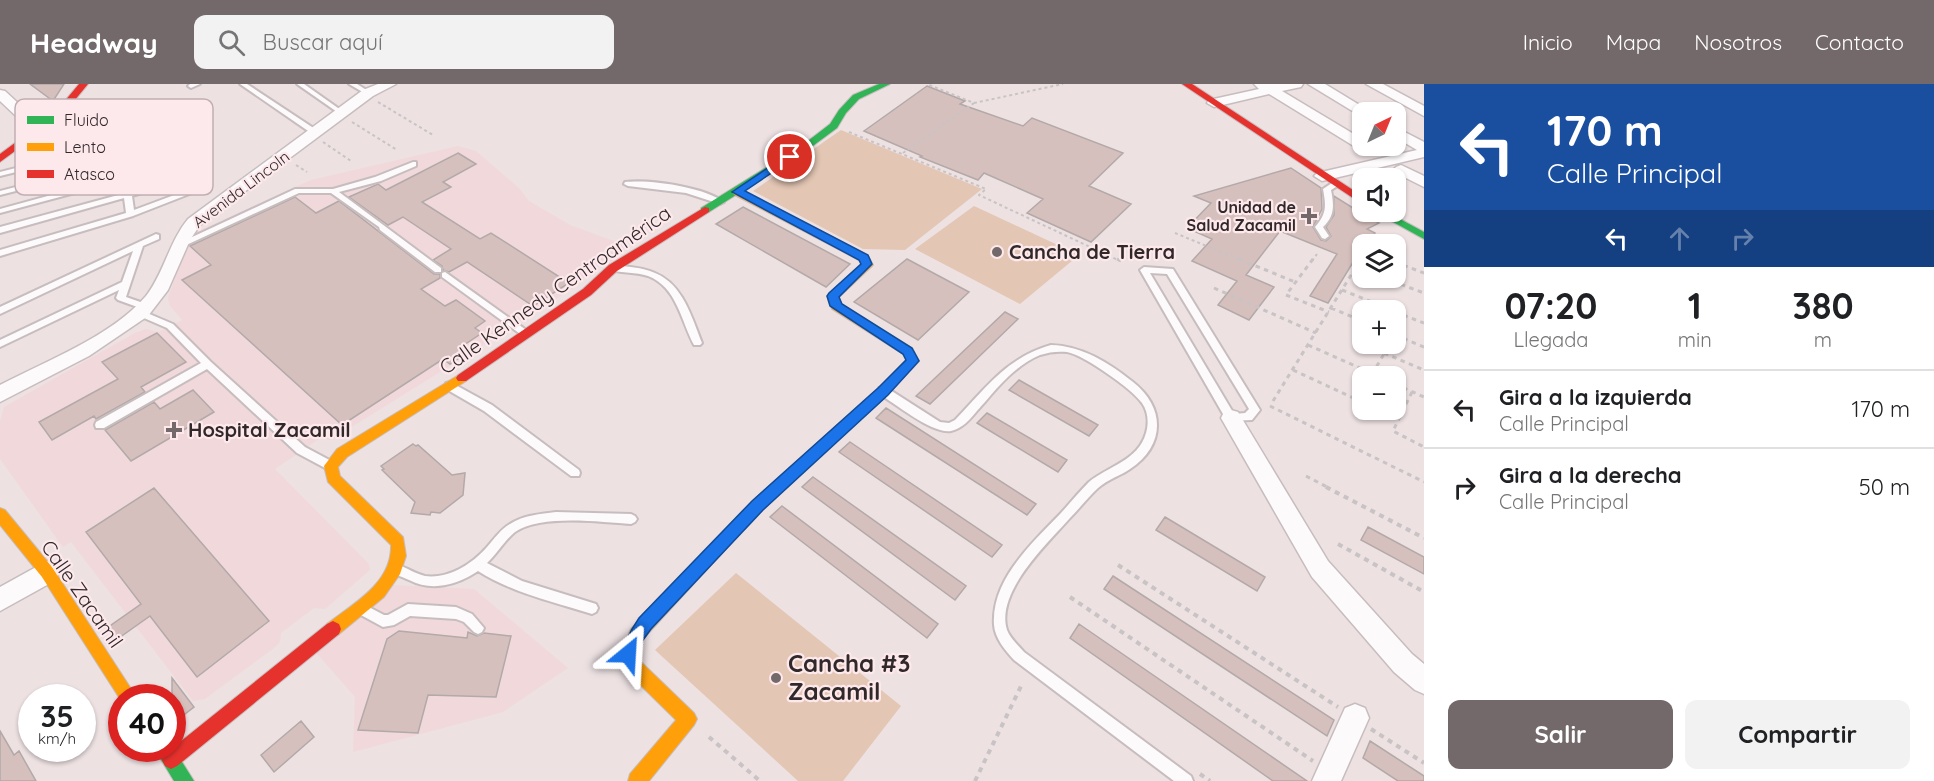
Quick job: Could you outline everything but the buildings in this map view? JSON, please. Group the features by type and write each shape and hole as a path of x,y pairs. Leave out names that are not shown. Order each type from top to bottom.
{"street":[{"path":"73,99 84,84"},
{"name":"Avenida Lincoln","path":"0,393 111,334 143,310 158,292 185,231 194,222 341,114 362,90 389,84"},
{"name":"Calle Kennedy Centroamérica","path":"331,466 342,453 450,386 587,292 613,268 737,192 834,126 842,112 856,97 886,84"},
{"path":"1186,84 1352,195"},
{"path":"1214,103 1266,87 1296,84"},
{"path":"1315,84 1352,105"},
{"path":"1373,84 1424,112"},
{"path":"1266,87 1352,139"},
{"path":"0,94 15,108"},
{"path":"1406,137 1424,148"},
{"path":"0,159 15,148"},
{"path":"1388,168 1424,153"},
{"path":"1379,156 1424,182"},
{"path":"1395,166 1424,165"},
{"path":"1328,180 1352,177"},
{"path":"637,781 688,719 631,664 629,649 637,634 758,505 913,361 908,351 836,306 833,296 867,264 864,258 737,192"},
{"path":"1398,222 1424,236"},
{"path":"1231,418 1320,569 1403,663 1424,681"},
{"path":"186,740 360,608 377,594 399,569 401,555 398,542 333,478 331,466"},
{"name":"Calle Zacamil","path":"0,514 47,572 120,684"},
{"path":"0,600 47,572"},
{"path":"1328,777 1355,718"},
{"path":"172,762 185,781"}],"lane":[{"path":"243,84 315,134"},
{"path":"300,84 341,114"},
{"path":"179,245 298,191 333,191 378,179 413,164"},
{"path":"0,174 15,170"},
{"path":"1325,236 1319,227 1326,220 1330,205 1328,180"},
{"path":"628,184 675,187 693,191 720,202"},
{"path":"0,194 15,190"},
{"path":"333,191 526,334"},
{"path":"0,211 59,195"},
{"path":"0,230 128,195 130,214"},
{"path":"0,253 130,214 182,195"},
{"path":"0,311 156,237"},
{"path":"139,247 122,300 170,326 301,450 331,466"},
{"path":"613,268 656,276 672,290 684,311 697,343"},
{"path":"1144,270 1170,271 1254,410 1248,417 1231,418 1144,270"},
{"path":"0,344 127,283"},
{"path":"883,391 933,423 941,427 952,426 959,423 1017,364 1041,350 1053,347 1083,355 1133,387 1144,397 1154,423 1145,446 1129,463 1096,483 1031,552 1006,590 1000,627 1007,642 1019,656 1186,781"},
{"path":"100,425 208,364"},
{"path":"450,386 488,408 575,473"},
{"path":"399,569 423,580 443,580 479,565 515,526 532,520 575,516 631,519"},
{"path":"479,565 496,577 518,587 592,608"},
{"path":"360,608 383,621 390,621 408,610 456,613 468,618 478,628"}],"path":[{"path":"927,84 974,103"},
{"path":"903,153 974,103 1063,84"},
{"path":"362,90 433,135"},
{"path":"341,114 397,150"},
{"path":"834,126 987,189 980,195 1125,263"},
{"path":"315,134 351,161"},
{"path":"1175,232 1295,282"},
{"path":"1317,254 1286,295 1352,318"},
{"path":"1406,266 1424,273"},
{"path":"1273,401 1352,275"},
{"path":"1406,286 1424,293"},
{"path":"1214,288 1316,333"},
{"path":"1342,290 1367,300"},
{"path":"1406,316 1424,323"},
{"path":"1406,340 1424,347"},
{"path":"1308,345 1354,366"},
{"path":"1386,354 1424,370"},
{"path":"1293,369 1352,397"},
{"path":"1406,389 1424,397"},
{"path":"1406,404 1412,392"},
{"path":"1270,406 1424,482"},
{"path":"1398,420 1393,431 1424,447"},
{"path":"1306,476 1424,538"},
{"path":"1338,544 1424,592"},
{"path":"1118,565 1424,763"},
{"path":"1070,597 1328,777"},
{"path":"975,781 1022,684"},
{"path":"702,731 759,781"}],"shaded area":[{"path":"841,130 982,189 905,250 863,249 753,191"},
{"name":"Hospital Zacamil","path":"458,146 476,151 519,188 529,201 570,225 627,246 615,259 595,268 576,286 480,347 334,438 329,440 322,437 275,469 369,564 370,570 325,609 314,608 281,633 280,642 274,648 205,699 193,701 186,692 186,684 180,684 71,542 63,547 0,459 0,422 4,407 135,333 146,329 158,332 182,320 170,306 168,298 187,245 199,239 194,233 311,180"},
{"name":"Cancha de Tierra","path":"974,206 1079,255 1020,304 915,249"},
{"name":"Cancha #3 Zacamil","path":"736,573 901,706 843,781 798,781 655,650"},
{"path":"392,585 474,589 568,668 503,712 353,752 355,697 313,649"}],"traffic: fast":[{"path":"705,210 807,146 834,126 842,112 856,97 886,84"},
{"path":"1398,222 1424,236"},
{"path":"172,762 185,781"}],"traffic: slow":[{"path":"737,192 864,258 867,265 833,296 836,306 908,351 913,361 878,396"},
{"path":"333,629 379,592 395,569 399,556 398,542 333,478 331,466 342,453 462,378"},
{"path":"0,514 47,572 120,684"},
{"path":"637,781 688,719 631,664 629,652 637,634 736,528"}],"traffic: jam":[{"path":"71,99 84,84"},
{"path":"1186,84 1352,194"},
{"path":"0,159 15,148"},
{"path":"462,378 587,292 613,268 705,210"},
{"path":"736,528 758,505 878,396"},
{"path":"186,748 333,629"}],"place":[{"name":"Unidad de Salud Zacamil","path":"1309,216"},
{"name":"Cancha de Tierra","path":"997,252"},
{"name":"Hospital Zacamil","path":"174,430"},
{"name":"Cancha #3 Zacamil","path":"776,678"}],"route":[{"path":"628,654 637,634 645,624 758,505 913,361 908,351 836,306 833,296 867,264 864,258 737,192 790,157"}]}
